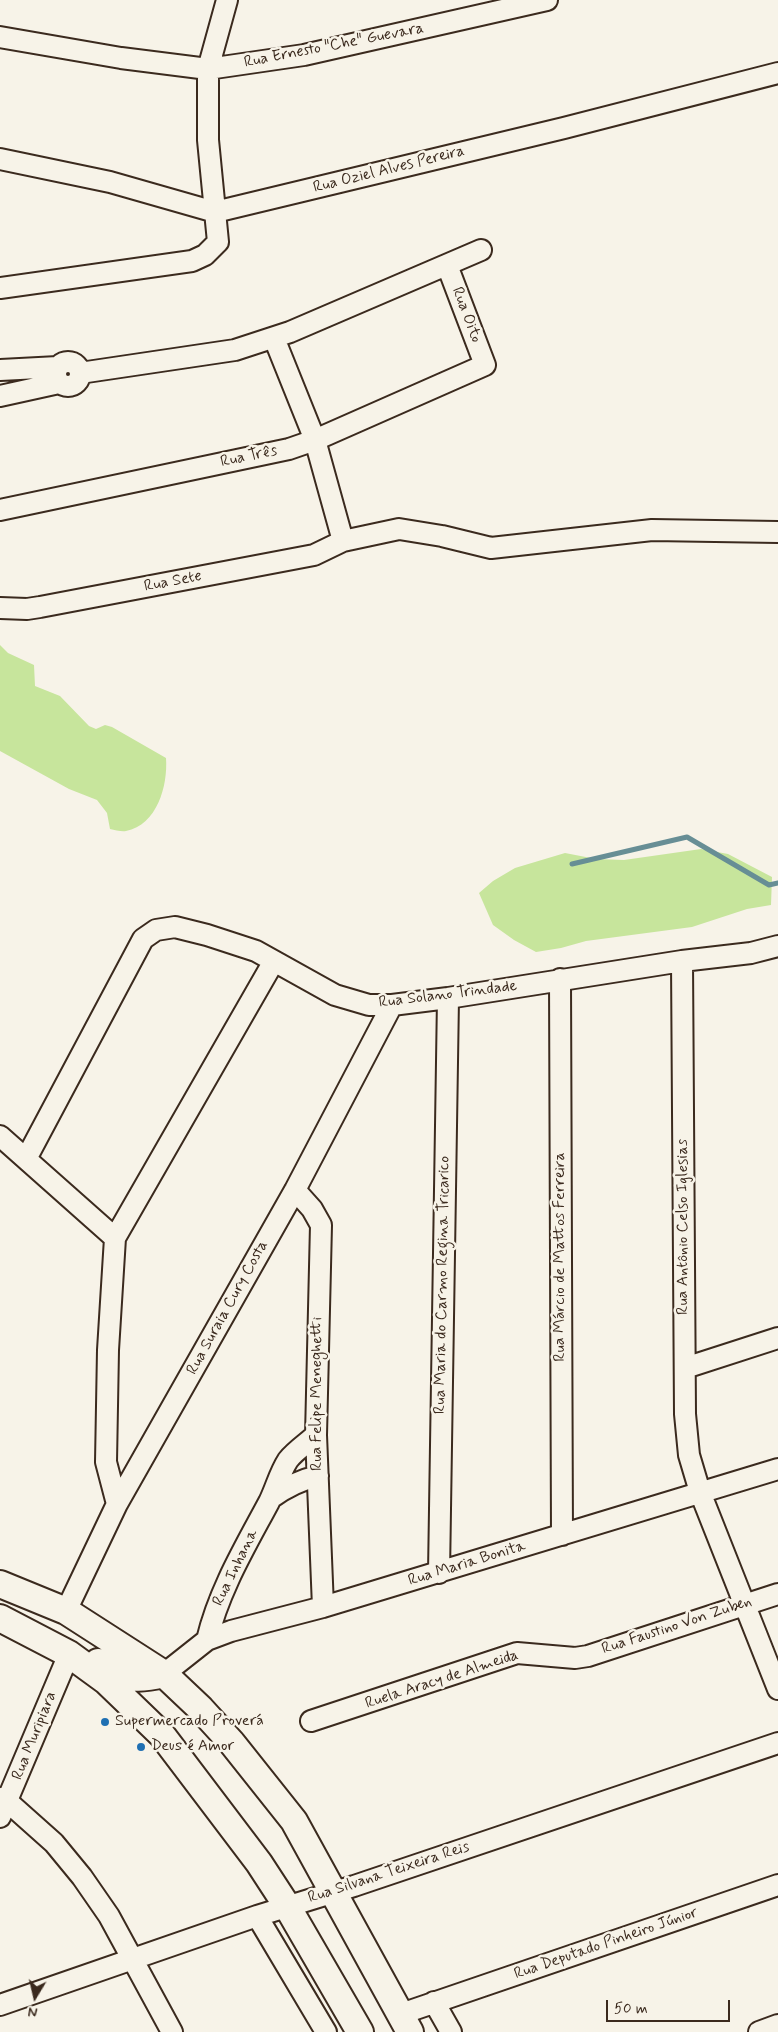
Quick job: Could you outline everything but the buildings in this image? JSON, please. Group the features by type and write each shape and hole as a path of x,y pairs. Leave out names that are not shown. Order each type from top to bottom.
{"main road":[{"path":"0,1584 66,1611 164,1674 201,1710 232,1744 294,1822 405,2023"},
{"path":"0,1618 69,1654 106,1681 162,1735 259,1863 287,1906 360,2032"},
{"path":"69,1654 80,1654 88,1657 130,1678 145,1678 164,1674"}],"street":[{"path":"0,288 192,261 205,255 218,242 208,140 208,69 227,0"},
{"name":"Rua Ernesto \"Che\" Guevara","path":"0,37 122,58 208,69 304,55 547,0"},
{"name":"Rua Oziel Alves Pereira","path":"0,159 110,182 215,212 554,130 778,73"},
{"path":"59,375 62,363 74,363 80,373 235,350 274,338 481,250"},
{"name":"Rua Oito","path":"447,265 486,365"},
{"path":"274,338 315,440 344,541"},
{"name":"Rua Três","path":"0,510 289,449 315,440 486,365"},
{"path":"0,370 59,375"},
{"path":"0,396 59,375"},
{"name":"Rua Sete","path":"0,608 27,609 40,607 314,555 344,541 400,529 442,536 491,548 652,530 778,532"},
{"name":"Rua Solano Trindade","path":"26,1160 143,939 162,929 175,927 256,951 335,995 349,1001 369,1005 392,1005 448,998 560,979 751,953 778,946"},
{"path":"117,1504 106,1462 108,1350 115,1238 274,961"},
{"name":"Rua Antônio Celso Iglesias","path":"682,961 685,1414 689,1455 700,1492 778,1689"},
{"name":"Rua Márcio de Mattos Ferreira","path":"560,979 562,1535"},
{"name":"Rua Maria do Carmo Regina Tricarico","path":"439,1573 448,998"},
{"name":"Rua Suraia Cury Costa","path":"66,1611 117,1504 295,1190 392,1005"},
{"path":"0,1136 115,1238"},
{"name":"Rua Felipe Meneghetti","path":"295,1190 312,1209 321,1225 316,1435 323,1607"},
{"path":"685,1368 778,1338"},
{"name":"Rua Inhana","path":"207,1640 214,1612 225,1586 271,1498 278,1478 289,1459 316,1435"},
{"name":"Rua Maria Bonita","path":"164,1674 207,1640 231,1631 323,1607 439,1573 778,1469"},
{"path":"271,1498 304,1479 318,1476"},
{"name":"Rua Faustino Von Zuben","path":"575,1658 588,1656 778,1594"},
{"name":"Ruela Aracy de Almeida","path":"311,1721 517,1653 575,1658"},
{"name":"Rua Muripiara","path":"3,1805 69,1654"},
{"name":"Rua Silvana Teixeira Reis","path":"0,2006 132,1958 287,1906 334,1893 778,1743"},
{"path":"3,1805 54,1843 108,1916 172,2032"},
{"name":"Rua Deputado Pinheiro Júnior","path":"405,2023 434,2002 778,1885"},
{"path":"257,1916 326,2032"},
{"path":"434,2002 451,2032"},
{"path":"759,2032 778,2025"}],"green space":[{"path":"0,645 8,653 34,665 35,686 60,696 89,726 96,729 105,725 112,727 166,758 165,780 162,792 153,813 146,821 126,831 110,829 107,813 97,800 69,789 0,751"},
{"path":"701,849 728,854 772,877 771,905 747,909 692,927 586,941 536,952 514,940 493,925 479,893 493,881 515,868 565,853 596,859 624,860"}],"waterway":[{"path":"572,864 687,837 769,885 778,883"}],"place":[{"name":"Supermercado Proverá","path":"105,1722"},
{"name":"Deus é Amor","path":"141,1747"}]}
